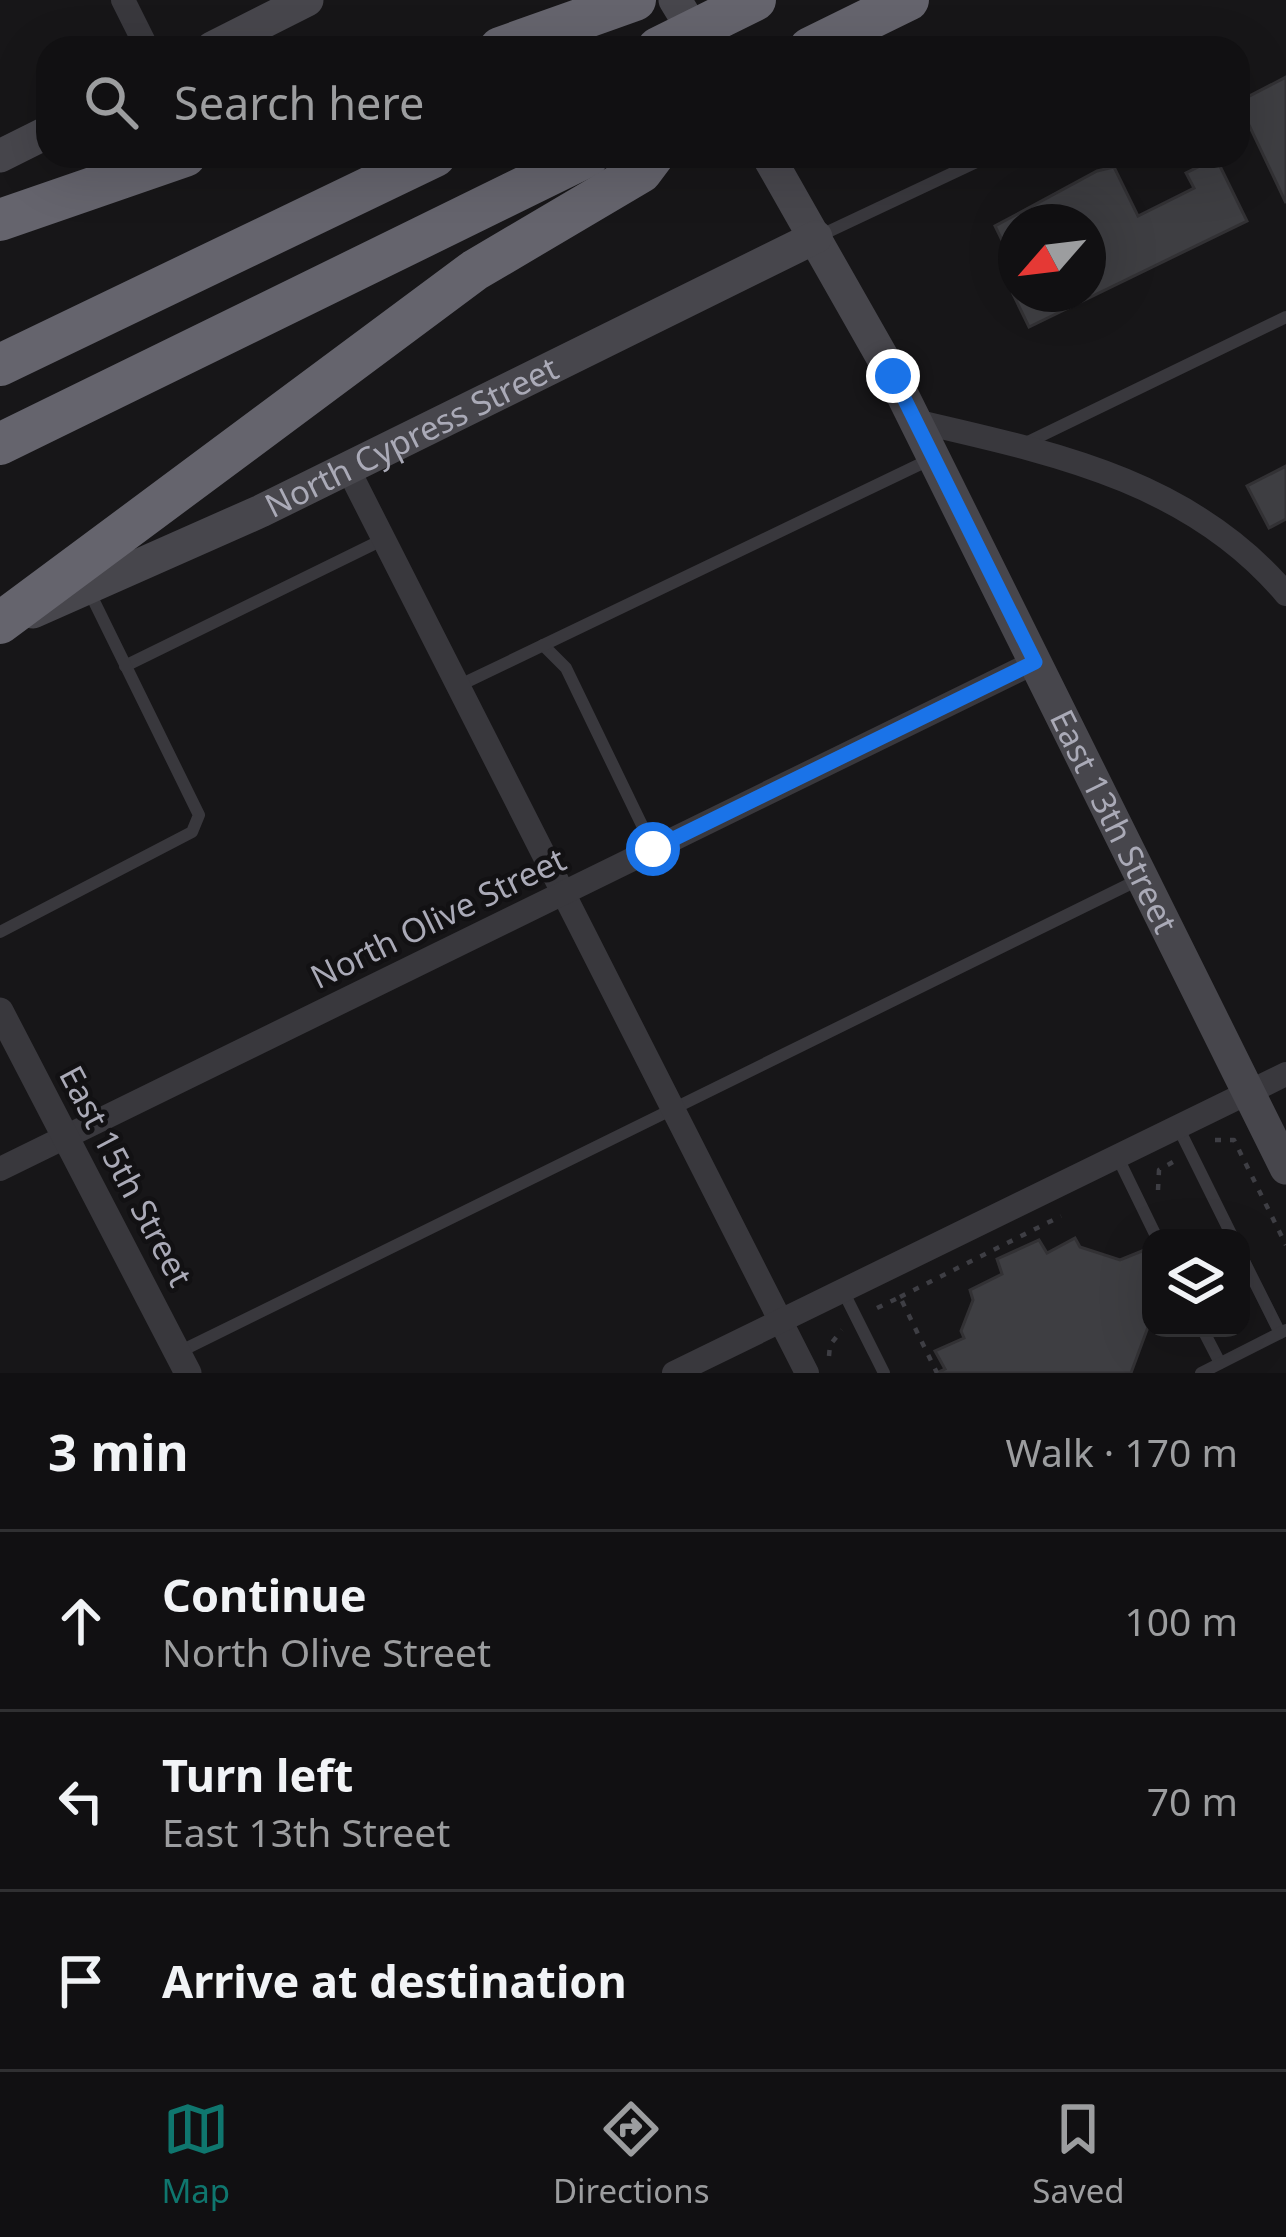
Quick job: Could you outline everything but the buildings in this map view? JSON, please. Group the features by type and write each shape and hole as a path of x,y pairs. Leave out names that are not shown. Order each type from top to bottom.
{"highway":[{"path":"535,36 635,0"},
{"path":"682,36 755,0"},
{"path":"834,36 908,0"},
{"path":"0,220 150,168"},
{"path":"0,365 410,168"},
{"path":"0,444 564,168"},
{"path":"0,625 475,270 644,168"}],"main road":[{"path":"236,36 307,0"},
{"path":"675,0 697,36"},
{"path":"0,156 36,138"},
{"name":"East 13th Street","path":"775,168 934,458 1286,1168"},
{"name":"North Cypress Street","path":"0,625 348,469 816,237"}],"street":[{"path":"123,0 141,36"},
{"path":"915,421 1131,479 1173,499 1247,552 1286,594"},
{"path":"348,469 807,1373"},
{"name":"North Olive Street","path":"0,1169 1035,662"},
{"name":"East 15th Street","path":"0,1012 183,1363"},
{"path":"674,1373 1286,1074"}],"lane":[{"path":"816,237 963,168"},
{"path":"1019,446 1286,317"},
{"path":"458,686 934,458"},
{"path":"125,666 384,539"},
{"path":"0,932 192,832 199,815 88,588"},
{"path":"543,645 566,668 653,849"},
{"path":"183,1363 673,1109 1142,878"},
{"path":"1178,1126 1228,1229"},
{"path":"1117,1156 1153,1229"},
{"path":"1201,1373 1283,1331 1250,1271"},
{"path":"843,1291 884,1373"},
{"path":"1207,1337 1220,1363"}],"path":[{"path":"900,1297 1076,1209"}],"route":[{"path":"653,849 1035,662 893,376"}]}
